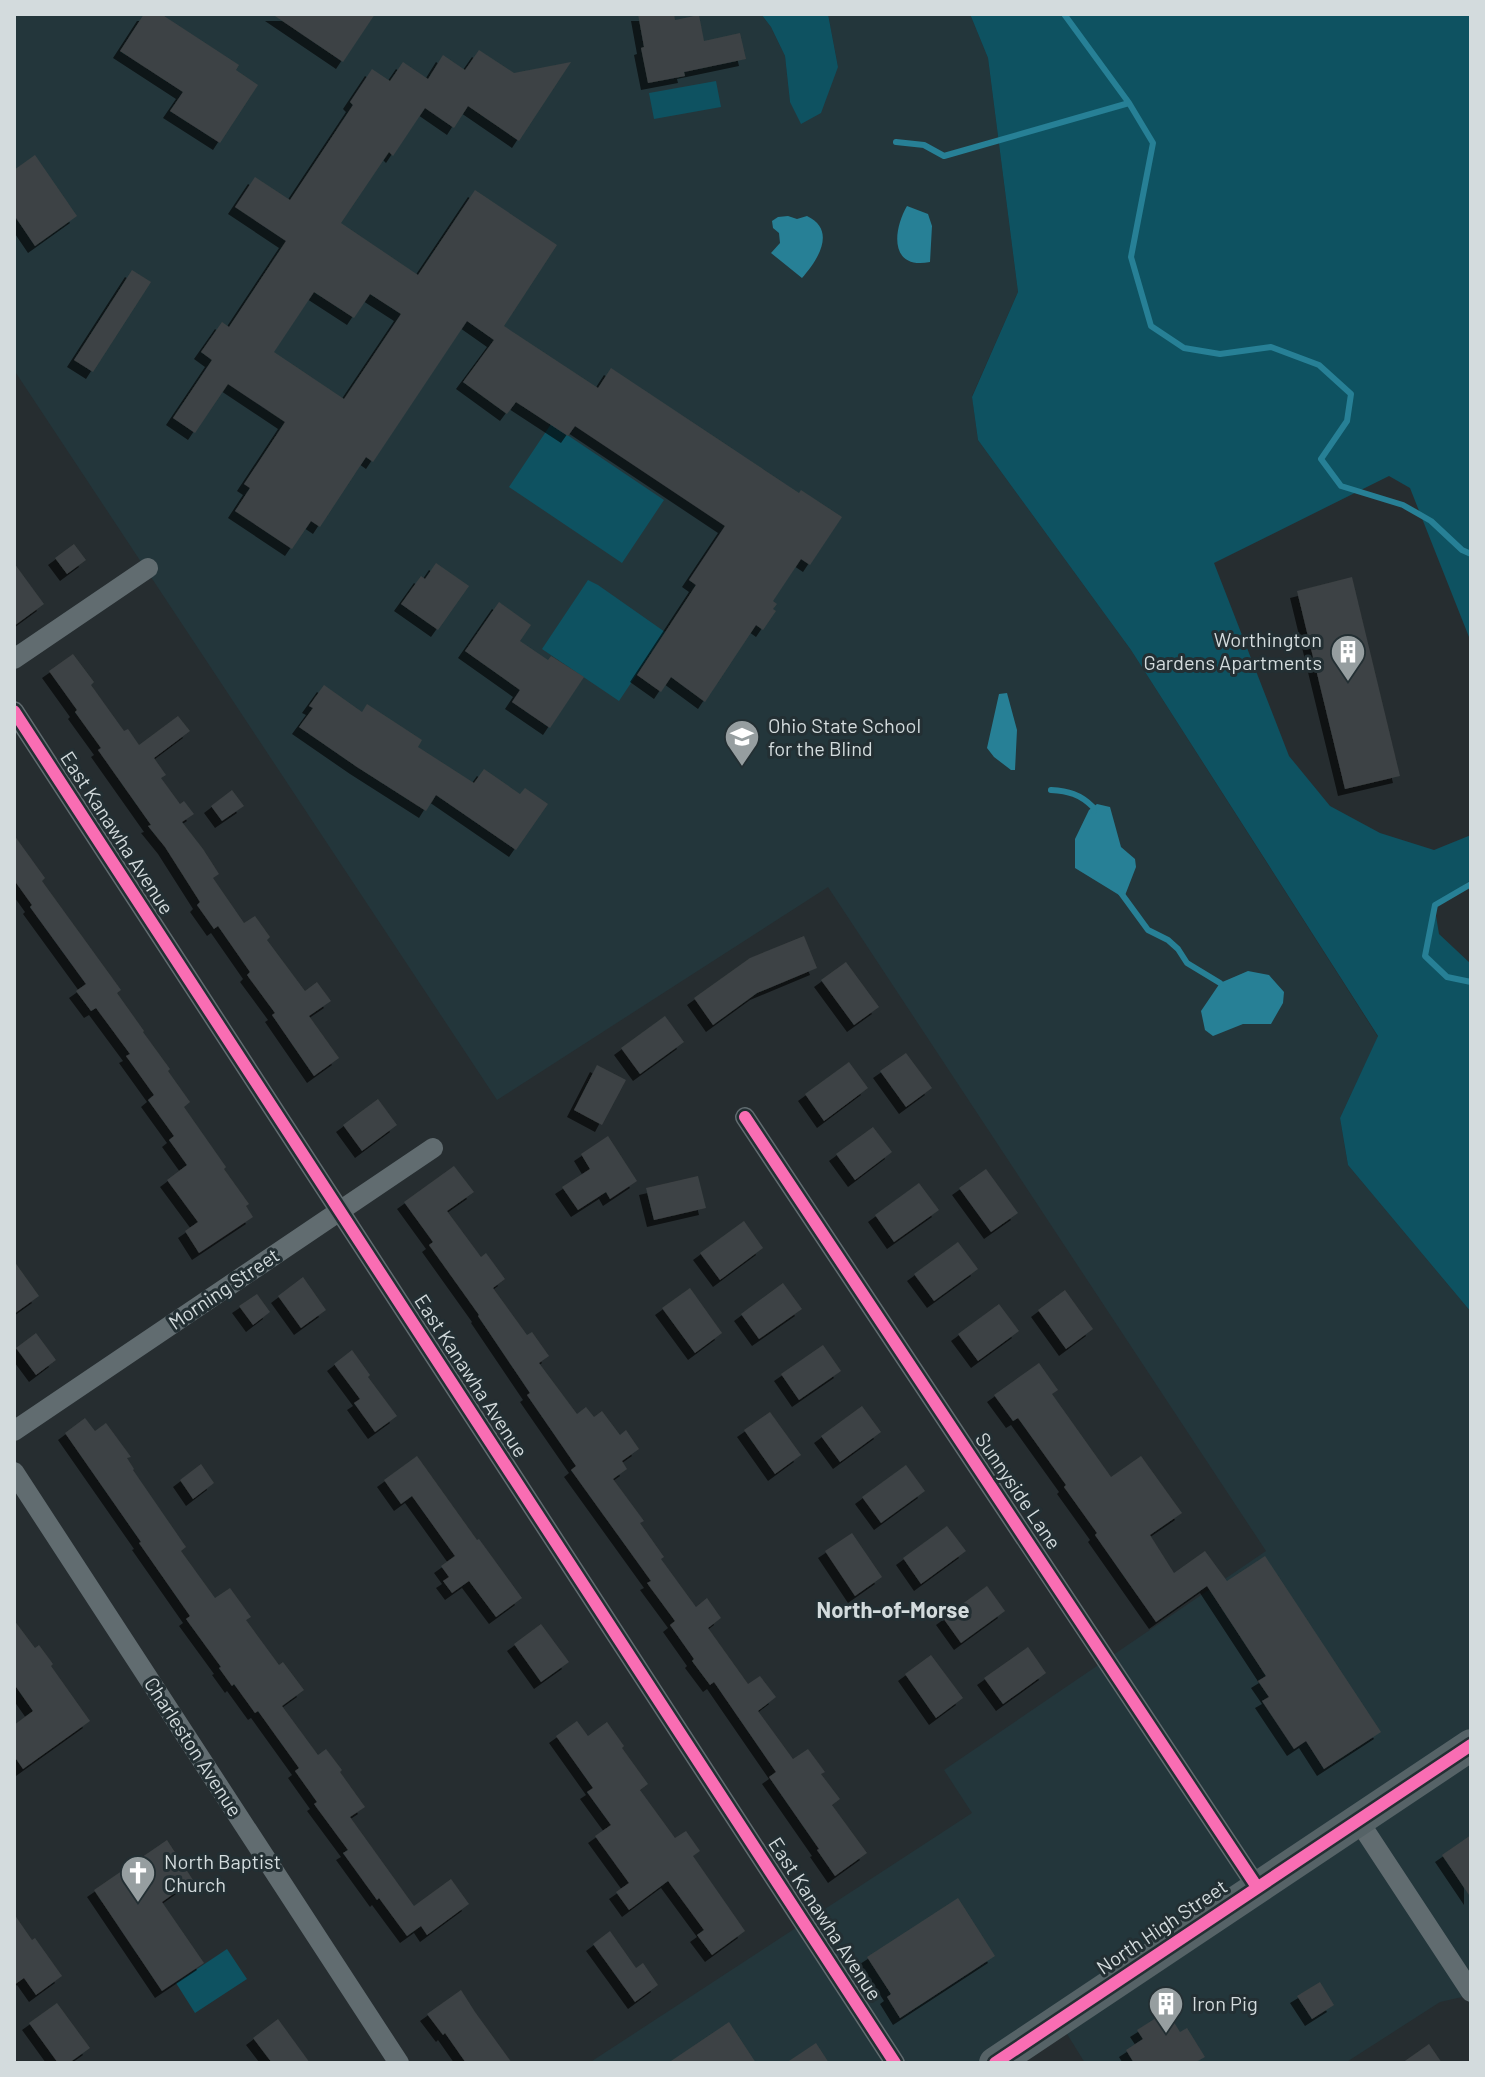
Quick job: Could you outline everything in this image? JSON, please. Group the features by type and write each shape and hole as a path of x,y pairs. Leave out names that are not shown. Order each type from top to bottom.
{"main road":[{"name":"North High Street","path":"995,2063 1471,1745"}],"street":[{"path":"14,659 148,568"},
{"name":"East Kanawha Avenue","path":"14,711 895,2063"},
{"name":"Sunnyside Lane","path":"745,1117 1257,1887"},
{"name":"Morning Street","path":"14,1431 433,1148"},
{"name":"Charleston Avenue","path":"14,1472 399,2063"},
{"path":"1358,1820 1471,1992"}],"shaded area":[{"name":"Ohio State School for the Blind","path":"14,14 761,14 785,56 790,102 838,67 828,14 970,14 988,58 1018,292 972,396 978,440 1131,650 1378,1037 1340,1118 1348,1165 1471,1312 1471,1995 1440,2002 1345,2063 1085,2063 1059,2021 996,2063 589,2063 972,1813 944,1770 1266,1551 828,887 497,1100 14,370"},
{"path":"761,14 828,14 838,67 821,113 801,124 790,102 785,56"},
{"path":"970,14 1471,14 1471,642 1410,488 1389,476 1214,563 1289,756 1330,806 1380,833 1434,850 1471,835 1471,880 1444,899 1435,910 1439,934 1471,964 1471,1312 1348,1165 1340,1118 1378,1036 1131,650 978,440 972,397 1018,292 988,58"},
{"path":"716,81 721,107 654,119 649,93"},
{"path":"907,206 928,214 932,226 930,262 917,263 901,254 897,236"},
{"path":"788,216 797,219 807,216 816,222 823,237 819,254 802,278 771,253 780,243 779,233 773,228 772,221"},
{"path":"551,424 664,500 622,563 509,487"},
{"path":"588,580 665,632 619,701 542,649"},
{"path":"1007,693 1017,730 1015,770 994,757 987,748 999,694"},
{"path":"1097,804 1110,807 1121,847 1135,859 1136,867 1124,898 1075,868 1075,839 1089,810"},
{"path":"1248,971 1269,975 1284,992 1283,1003 1271,1024 1243,1024 1213,1036 1205,1030 1201,1011 1220,983"},
{"path":"227,1949 247,1979 195,2013 176,1983"}],"building":[{"path":"144,14 161,14 239,65 236,70 258,85 220,143 170,111 183,92 120,51"},
{"path":"272,14 375,14 343,62"},
{"path":"638,14 674,14 675,20 699,15 704,41 740,33 746,59 648,83"},
{"name":"Ohio State School for the Blind","path":"479,50 514,73 571,62 519,141 468,106 454,128 425,108 393,156 389,152 341,223 418,275 475,190 557,245 504,326 598,388 611,368 799,493 801,490 842,517 810,565 801,559 773,601 777,604 773,609 776,611 763,630 756,625 705,702 671,677 661,692 637,675 696,585 689,580 725,526 575,426 568,436 516,402 507,414 463,382 494,340 467,321 373,462 366,457 320,527 311,521 292,549 235,511 250,488 244,484 285,422 228,384 195,433 173,418 212,360 201,352 222,322 229,327 286,241 235,207 255,177 290,200 353,105 350,102 372,69 390,81 403,62 428,79 443,55 465,70","holes":["314,292 354,318 370,294 401,314 344,399 274,352"]},
{"path":"35,155 77,216 35,246 14,215 14,170"},
{"path":"132,270 151,282 93,372 74,360"},
{"path":"74,544 86,560 67,574 55,558"},
{"path":"14,563 44,604 14,626"},
{"path":"436,563 469,586 438,630 401,604 421,576 425,579"},
{"name":"Worthington Gardens Apartments","path":"1352,577 1400,776 1345,789 1297,591"},
{"path":"499,602 531,625 520,641 548,660 551,656 584,677 550,728 512,702 520,690 465,651"},
{"path":"73,654 124,731 128,729 139,745 178,716 190,731 154,758 166,775 161,778 180,804 184,801 194,814 182,822 219,874 213,878 244,923 255,916 270,937 267,940 305,991 317,982 331,1001 309,1016 339,1058 314,1076 247,975 250,972 218,926 214,929 197,905 200,902 49,671"},
{"path":"324,685 362,712 367,704 422,740 418,747 474,783 484,769 520,794 525,788 548,804 516,850 436,795 426,811 299,727"},
{"path":"232,790 244,806 222,821 211,806"},
{"path":"14,835 45,878 42,881 121,990 117,993 190,1102 184,1107 249,1204 246,1206 253,1217 199,1253 185,1231 198,1222 167,1180 187,1165 169,1140 174,1136 148,1100 154,1095 126,1056 130,1054 96,1008 91,1011 76,991 86,984 14,880"},
{"path":"804,936 817,968 757,993 713,1025 694,998 750,958"},
{"path":"846,962 879,1007 854,1025 821,980"},
{"path":"665,1016 684,1042 640,1074 621,1048"},
{"path":"906,1053 932,1088 906,1107 880,1071"},
{"path":"849,1062 868,1088 824,1121 805,1094"},
{"path":"597,1065 626,1080 602,1125 574,1110"},
{"path":"378,1099 397,1125 362,1151 343,1125"},
{"path":"873,1127 892,1152 855,1180 836,1154"},
{"path":"608,1136 637,1181 610,1199 606,1192 578,1210 562,1187 590,1169 581,1154"},
{"path":"454,1166 474,1192 447,1211 481,1257 486,1253 505,1279 493,1288 527,1335 532,1332 549,1356 539,1363 577,1414 586,1407 594,1417 602,1411 620,1435 626,1430 639,1449 622,1461 627,1469 613,1479 644,1521 640,1523 664,1557 661,1559 696,1607 707,1598 721,1618 708,1628 748,1684 760,1676 776,1697 758,1711 793,1759 808,1749 825,1772 821,1774 840,1799 832,1805 867,1853 835,1876 769,1777 776,1772 714,1682 710,1685 692,1661 694,1659 670,1625 675,1621 647,1583 651,1581 571,1470 576,1466 527,1395 530,1393 479,1315 429,1245 433,1242 404,1202"},
{"path":"986,1169 1018,1213 991,1232 959,1188"},
{"path":"698,1176 706,1208 654,1220 646,1188"},
{"path":"919,1183 939,1210 894,1242 875,1215"},
{"path":"744,1221 763,1248 720,1280 700,1253"},
{"path":"958,1242 978,1269 934,1301 914,1274"},
{"path":"14,1261 39,1296 14,1314"},
{"path":"303,1277 326,1310 301,1328 278,1296"},
{"path":"783,1283 802,1309 759,1339 741,1314"},
{"path":"690,1288 722,1333 695,1353 662,1308"},
{"path":"1065,1290 1093,1329 1066,1349 1038,1310"},
{"path":"257,1294 270,1312 253,1325 239,1306"},
{"path":"999,1304 1019,1331 978,1361 958,1334"},
{"path":"36,1333 56,1360 36,1375 16,1348"},
{"path":"823,1345 841,1371 799,1400 781,1374"},
{"path":"352,1350 397,1416 375,1432 354,1403 360,1399 334,1364"},
{"path":"1039,1363 1058,1390 1052,1394 1111,1477 1141,1456 1182,1513 1150,1535 1174,1573 1205,1551 1227,1581 1265,1556 1381,1732 1324,1769 1306,1741 1294,1749 1262,1701 1269,1697 1258,1681 1266,1676 1207,1586 1156,1622 1095,1535 1097,1533 1064,1487 1066,1485 1018,1418 1013,1421 994,1395"},
{"path":"862,1406 881,1432 840,1462 821,1436"},
{"path":"770,1412 801,1455 775,1474 744,1430"},
{"path":"85,1418 95,1431 106,1423 131,1457 127,1458 133,1470 186,1547 181,1551 215,1598 230,1588 251,1617 246,1620 279,1665 283,1662 304,1690 282,1706 318,1755 326,1749 342,1770 340,1772 365,1807 350,1817 414,1906 451,1879 469,1904 427,1935 421,1926 407,1936 379,1898 377,1900 343,1853 348,1850 314,1804 317,1802 295,1771 299,1768 258,1711 255,1713 234,1684 232,1686 186,1619 190,1616 65,1433"},
{"path":"417,1456 522,1598 496,1617 469,1581 452,1593 443,1581 449,1577 441,1566 455,1556 412,1496 401,1504 384,1480"},
{"path":"201,1464 214,1483 193,1499 180,1480"},
{"path":"906,1465 925,1491 881,1523 862,1497"},
{"path":"947,1526 966,1551 921,1584 903,1558"},
{"path":"852,1533 882,1577 855,1596 825,1551"},
{"path":"987,1586 1005,1611 961,1643 943,1618"},
{"path":"14,1620 35,1648 39,1645 90,1721 23,1769 14,1756 14,1725 33,1711 14,1684"},
{"path":"541,1624 569,1662 541,1682 514,1644"},
{"path":"1028,1647 1046,1673 1003,1704 984,1678"},
{"path":"931,1655 963,1698 936,1718 905,1674"},
{"path":"577,1721 588,1736 607,1722 648,1784 640,1790 675,1838 686,1831 700,1851 693,1856 745,1931 712,1955 697,1935 704,1930 668,1881 629,1910 616,1892 629,1883 595,1836 611,1825 587,1792 593,1788 556,1736"},
{"path":"1471,1835 1471,1898 1442,1855"},
{"name":"North Baptist Church","path":"167,1840 193,1880 162,1902 204,1963 162,1991 94,1890"},
{"path":"958,1898 995,1956 900,2018 887,1997 891,1994 867,1957"},
{"path":"14,1914 62,1976 36,1995 24,1978 14,1985"},
{"path":"610,1931 636,1968 643,1963 658,1985 635,2002 593,1944"},
{"path":"1320,1982 1334,2005 1312,2019 1297,1996"},
{"path":"461,1990 512,2063 466,2063 427,2014"},
{"path":"57,2003 90,2048 69,2063 58,2063 29,2023"},
{"name":"Iron Pig","path":"1167,2011 1180,2032 1187,2028 1205,2057 1194,2063 1134,2063 1126,2050 1143,2039 1137,2030"},
{"path":"278,2019 310,2063 272,2063 253,2038"},
{"path":"729,2022 756,2063 668,2063"},
{"path":"816,2043 829,2063 786,2063"},
{"path":"1429,2044 1442,2063 1402,2063"}],"waterway":[{"path":"1064,14 1129,103 1153,143 1131,257 1151,326 1184,348 1220,354 1271,347 1319,365 1351,394 1347,421 1321,459 1341,486 1403,505 1431,521 1462,550 1471,554"},
{"path":"896,142 924,145 944,156 1129,103"},
{"path":"1051,790 1078,796 1094,811"},
{"path":"1471,884 1435,905 1425,956 1447,977 1471,982"},
{"path":"1121,893 1148,930 1168,940 1187,963 1220,983"}],"cycle path":[{"path":"14,711 895,2063"},
{"path":"745,1117 1257,1887"},
{"path":"995,2063 1471,1745"}],"place":[{"name":"Worthington Gardens Apartments","path":"1348,683"},
{"name":"Ohio State School for the Blind","path":"742,768"},
{"name":"North Baptist Church","path":"138,1904"},
{"name":"Iron Pig","path":"1166,2035"}],"district":[{"name":"North-of-Morse","path":"893,1610"}]}
